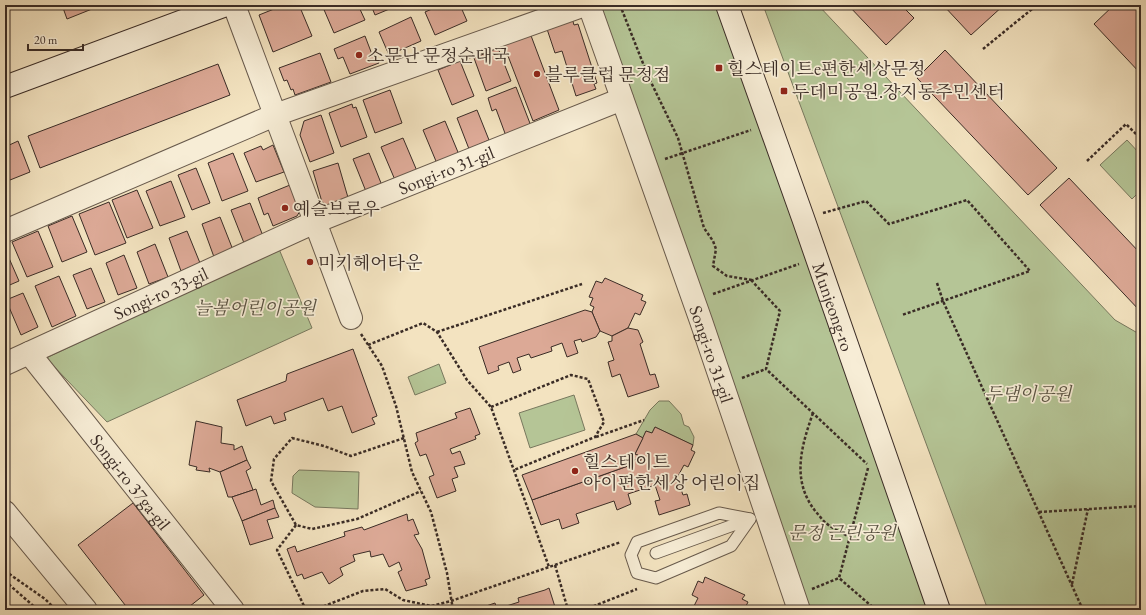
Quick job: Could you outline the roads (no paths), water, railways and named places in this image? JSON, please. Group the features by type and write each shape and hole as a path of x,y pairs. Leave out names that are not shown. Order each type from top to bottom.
{"street":[{"path":"5,87 226,5"},
{"path":"234,5 351,318"},
{"path":"5,231 275,115 585,5"},
{"name":"Songi-ro 31-gil","path":"589,5 722,385 758,516 797,603"},
{"name":"Munjeong-ro","path":"727,5 803,218 939,610"},
{"name":"Songi-ro 31-gil","path":"315,222 622,100"},
{"name":"Songi-ro 33-gil","path":"5,364 315,222"},
{"name":"Songi-ro 37ga-gil","path":"29,353 233,610"},
{"path":"5,512 86,610"}],"lane":[{"path":"719,513 758,516 732,546 656,578 637,573 631,555 637,542 719,513"},
{"path":"656,553 758,516"}],"place":[{"name":"소문난 문정순대국","path":"359,55"},
{"name":"힐스테이트e편한세상문정","path":"719,68"},
{"name":"블루클럽 문정점","path":"537,74"},
{"name":"두데미공원.장지동주민센터","path":"784,91"},
{"name":"예슬브로우","path":"285,208"},
{"name":"미키헤어타운","path":"310,262"},
{"name":"힐스테이트 아이편한세상 어린이집","path":"575,471"}],"park label":[{"name":"늘봄어린이공원","path":"255,307"},
{"name":"두댐이공원","path":"1028,393"},
{"name":"문정 근린공원","path":"842,532"}]}
